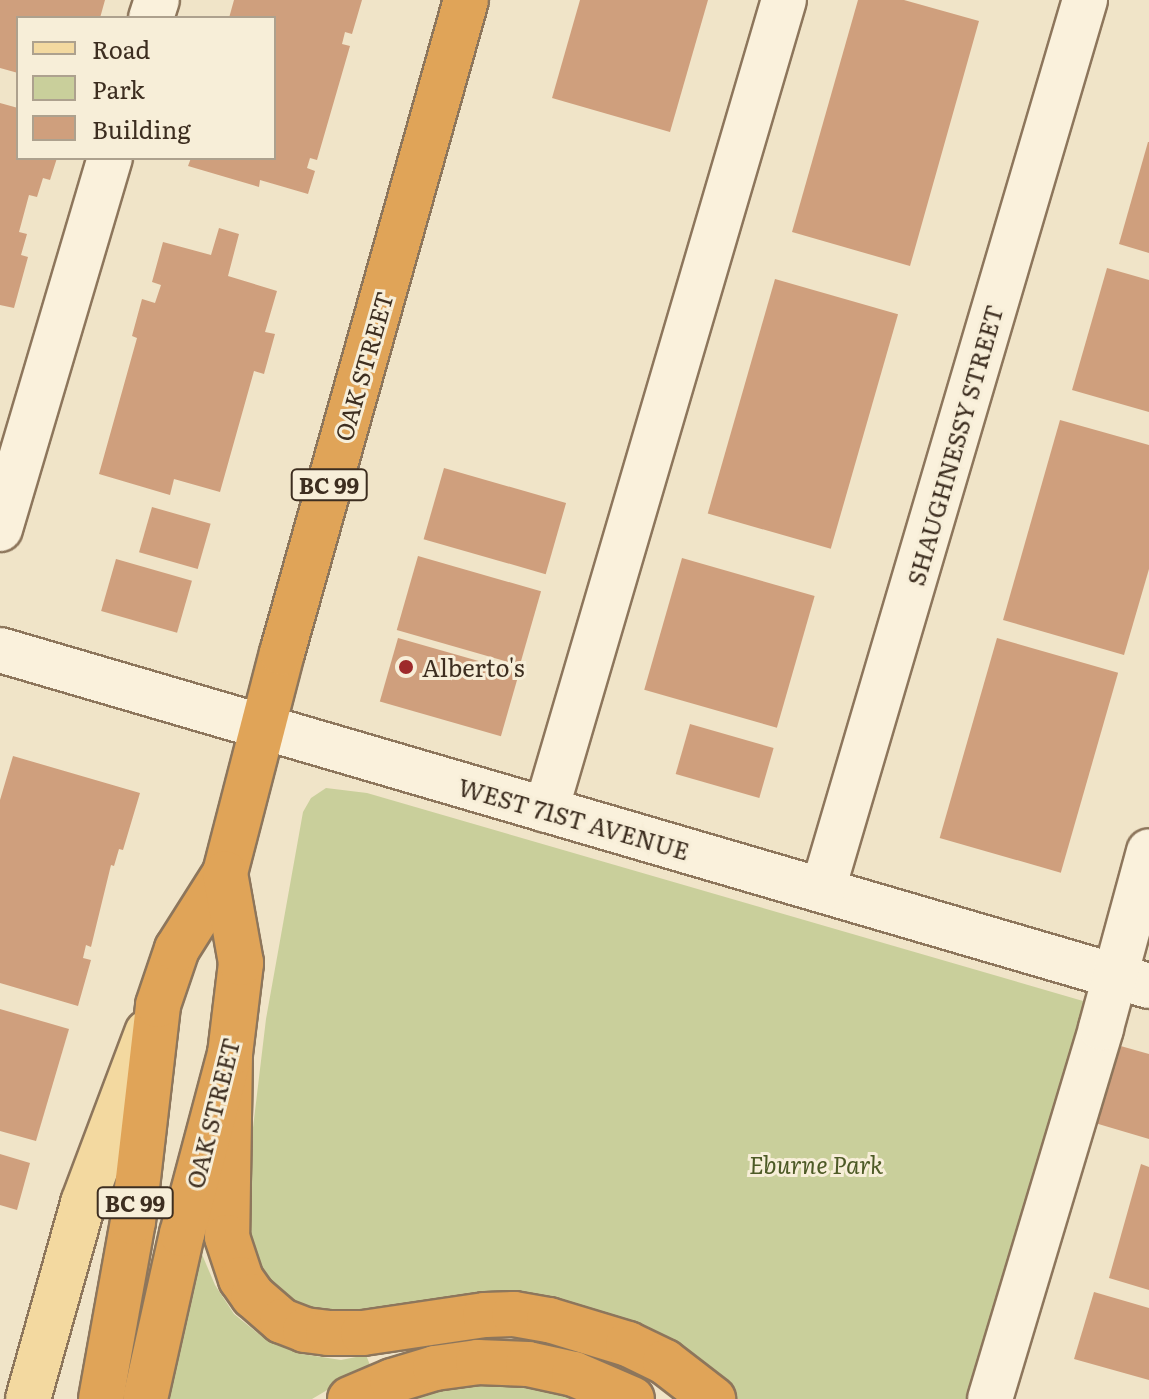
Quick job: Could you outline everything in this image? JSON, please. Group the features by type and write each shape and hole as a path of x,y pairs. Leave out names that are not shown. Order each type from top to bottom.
{"highway":[{"name":"OAK STREET","path":"101,1399 133,1222 158,1005 177,949 225,873 466,0"},
{"name":"OAK STREET","path":"145,1399 182,1234 230,1054 241,963 225,873"},
{"path":"230,1054 227,1237 241,1279 253,1296 282,1321 305,1330 363,1333 485,1315 514,1314 549,1320 628,1344 665,1362 713,1399"},
{"path":"350,1399 392,1381 435,1368 478,1362 528,1364 574,1374 632,1399"}],"main road":[{"name":"OAK STREET","path":"28,1399 83,1203 158,1005"}],"street":[{"path":"546,810 784,0"},
{"name":"SHAUGHNESSY STREET","path":"823,889 1085,0"},
{"path":"0,529 109,160"},
{"name":"WEST 71ST AVENUE","path":"0,650 1132,981"},
{"path":"990,1399 1132,981 1149,851"}],"green space":[{"name":"Eburne Park","path":"326,788 367,793 1083,1001 1086,1007 990,1399 737,1399 675,1350 325,1312 281,1295 259,1273 243,1211 266,1019 303,812 311,798"},
{"path":"198,1245 215,1285 234,1314 265,1339 302,1354 341,1360 366,1355 372,1370 351,1376 312,1399 162,1399"},
{"path":"483,1380 568,1393 582,1399 395,1399"}],"building":[{"path":"0,0 105,0 101,16 16,16 16,72 0,68"},
{"path":"234,0 362,0 352,34 345,32 342,44 350,46 317,160 310,158 307,168 315,171 308,194 260,180 259,187 188,166 190,160 276,160 276,16 230,16"},
{"path":"580,0 708,0 670,132 552,98"},
{"path":"858,0 904,0 979,21 910,266 792,232"},
{"path":"0,103 16,107 16,160 56,160 50,180 43,178 37,197 29,195 19,232 27,234 21,255 28,257 14,308 0,305"},
{"path":"1149,142 1149,253 1119,244"},
{"path":"219,228 239,234 228,276 277,291 265,332 275,334 264,374 254,371 220,492 174,479 170,495 99,474 137,338 132,336 142,299 155,303 161,285 152,282 163,242 211,255"},
{"path":"1107,268 1149,280 1149,412 1072,390"},
{"path":"775,279 898,314 831,549 708,514"},
{"path":"1060,420 1149,445 1149,569 1124,655 1003,620"},
{"path":"444,468 566,503 546,574 424,539"},
{"path":"152,507 211,524 198,569 139,552"},
{"path":"418,556 541,591 520,665 397,630"},
{"path":"682,558 815,596 777,728 644,690"},
{"path":"116,559 192,581 177,633 101,611"},
{"path":"398,638 519,673 501,736 380,701"},
{"path":"997,638 1118,673 1061,873 940,838"},
{"path":"690,724 774,748 759,798 676,774"},
{"path":"13,756 140,793 123,850 119,849 114,866 111,865 91,947 86,945 83,958 91,960 78,1006 0,983 0,800"},
{"path":"0,1009 69,1029 36,1141 0,1131"},
{"path":"1117,1045 1149,1054 1149,1139 1095,1123"},
{"path":"0,1154 30,1163 17,1210 0,1205"},
{"path":"1141,1164 1149,1167 1149,1290 1109,1278"},
{"path":"1094,1292 1149,1308 1149,1380 1074,1359"}],"place":[{"name":"Alberto's","path":"406,667"}]}
